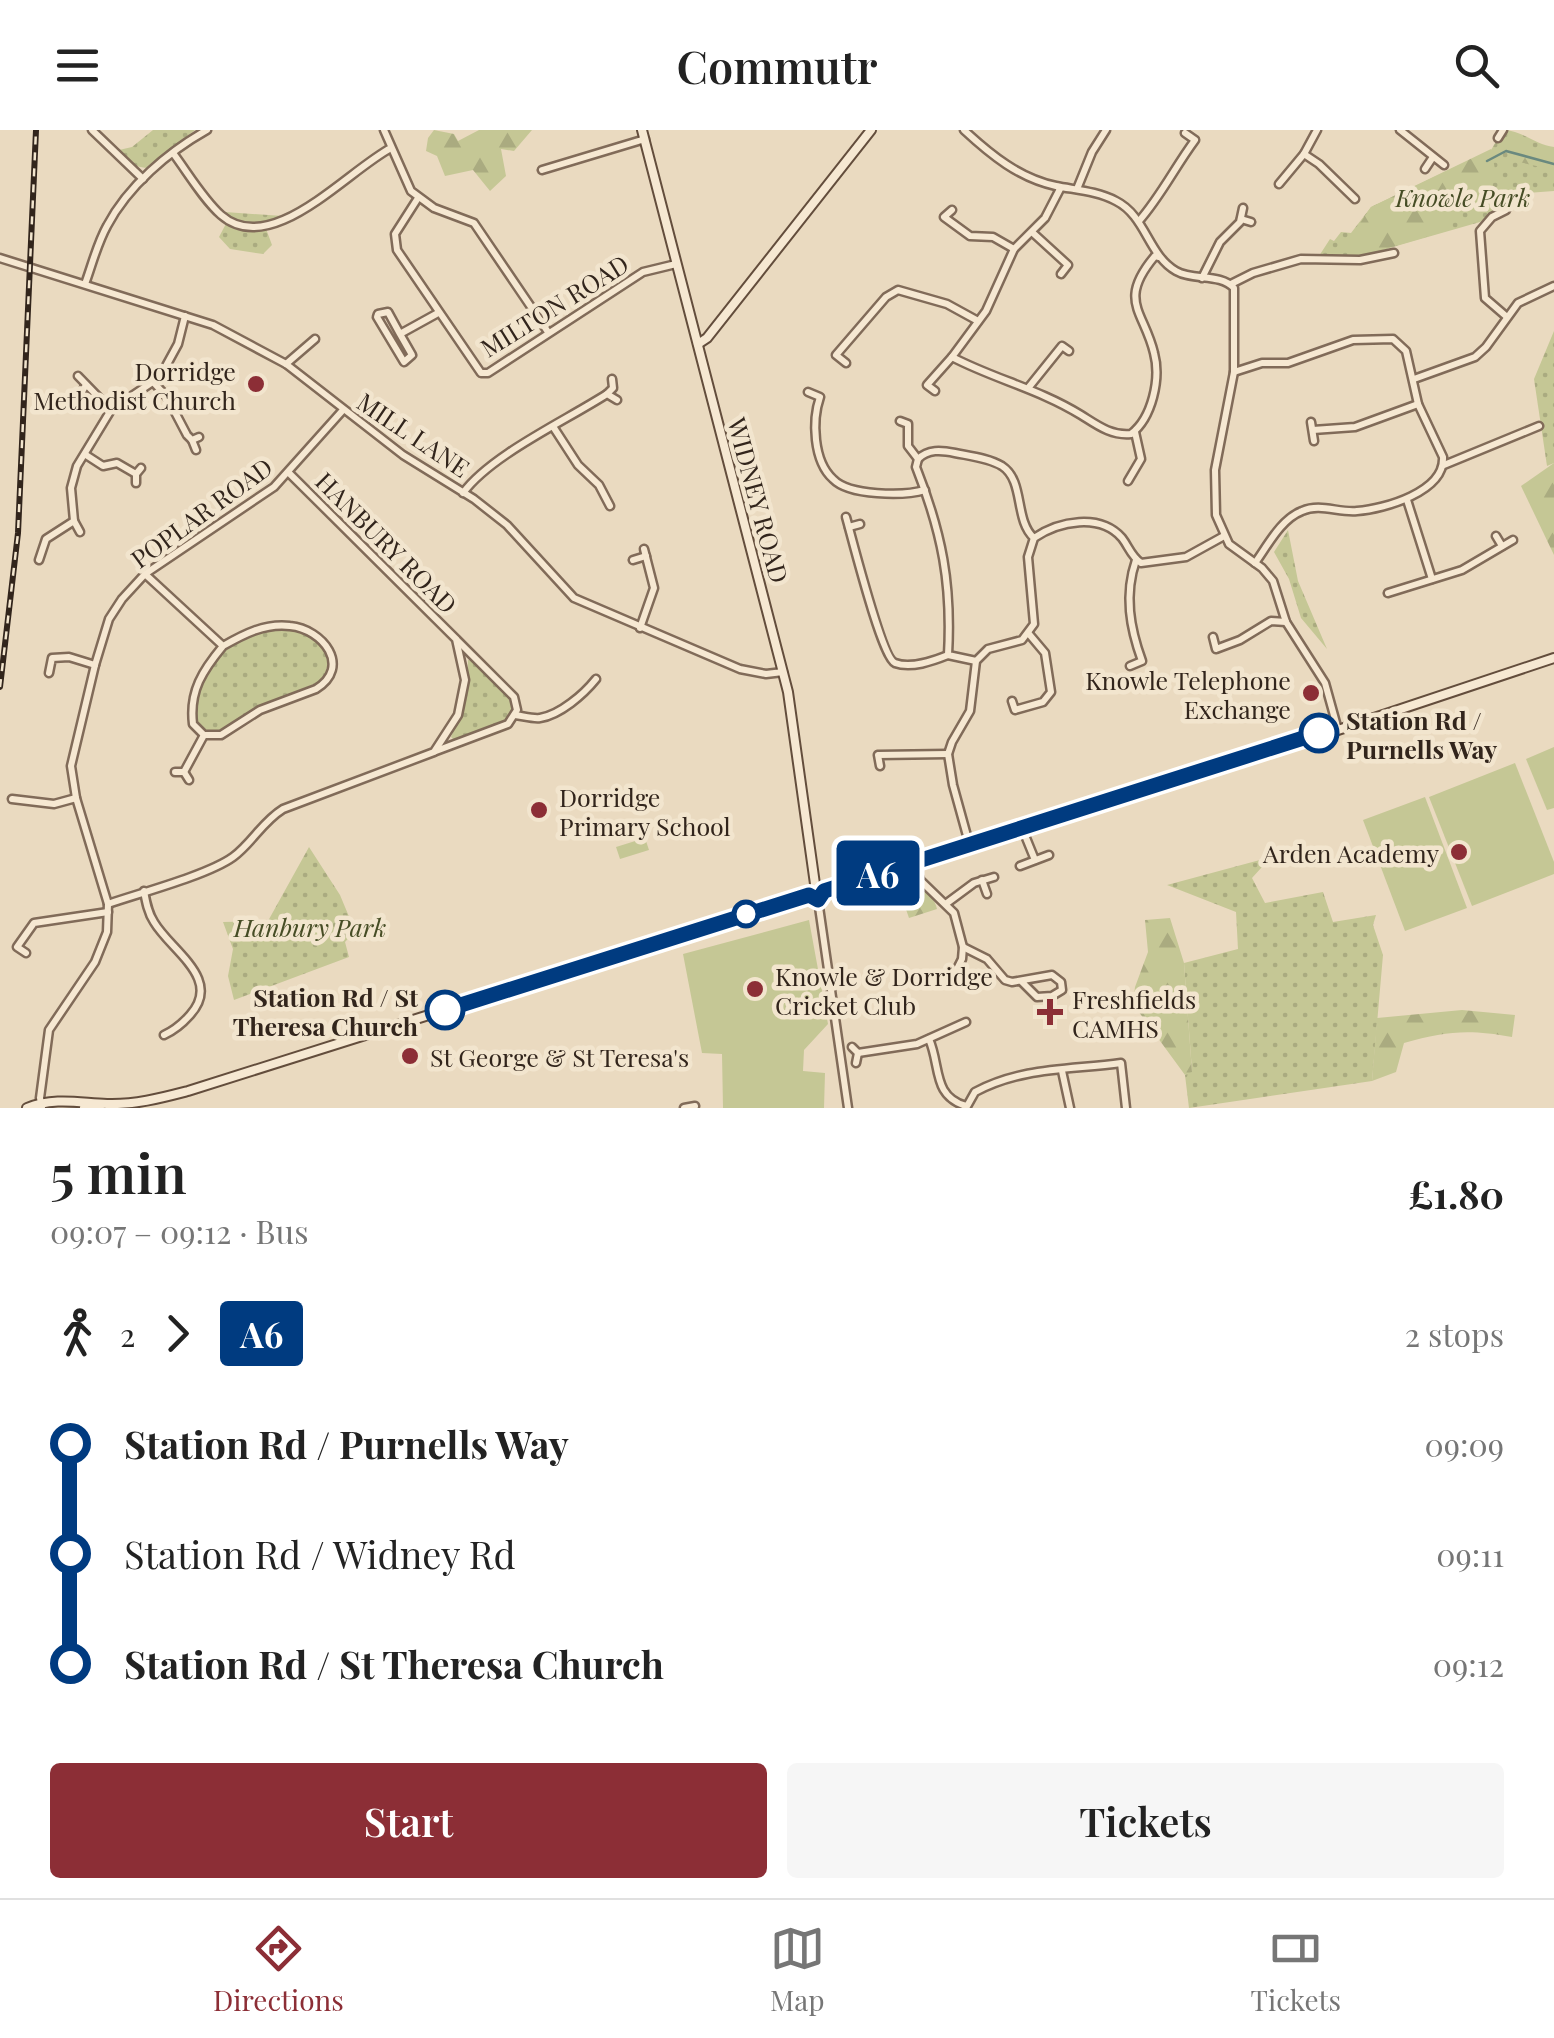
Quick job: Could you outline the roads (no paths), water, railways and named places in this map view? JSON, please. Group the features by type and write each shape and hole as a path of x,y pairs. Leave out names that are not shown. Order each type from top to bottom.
{"main road":[{"path":"698,344 707,338 871,130"},
{"name":"WIDNEY ROAD","path":"644,135 783,672 815,884"},
{"path":"27,1108 68,1100 154,1104 814,898 824,891 970,843 1338,730 1554,658"},
{"path":"814,898 810,888 815,884 824,891"},
{"path":"84,1108 104,1104"}],"street":[{"path":"92,130 143,179"},
{"path":"85,284 105,228 143,179 208,130"},
{"path":"384,130 402,176 418,198 474,223 548,332"},
{"path":"964,130 1010,168 1056,186 1116,201 1139,220 1160,258"},
{"path":"1077,189 1106,130"},
{"path":"1279,184 1304,154 1317,130"},
{"path":"1400,130 1444,165"},
{"path":"1498,138 1503,130"},
{"path":"1139,220 1163,193 1195,140 1185,132"},
{"path":"542,170 644,135"},
{"path":"173,153 223,217 247,228 262,228 290,217 392,148"},
{"path":"1304,154 1355,200"},
{"path":"1424,169 1433,158"},
{"path":"934,391 927,385 952,357 994,296 1014,249 1032,234 1055,203 1060,189 1056,186"},
{"name":"MILTON ROAD","path":"418,198 398,228 394,243 482,373 488,373 643,272 676,264"},
{"path":"1501,200 1506,210 1492,217 1480,231 1480,256 1485,298 1507,318"},
{"path":"1202,278 1220,242 1241,219 1243,208"},
{"path":"952,210 944,217 962,232 980,238 993,237 1014,249"},
{"path":"1241,219 1251,222"},
{"path":"1032,234 1068,265 1061,274"},
{"path":"952,357 987,375 1029,387 1118,435 1134,432 1146,419 1156,362 1138,316 1136,294 1154,256 1180,273 1231,284 1301,259 1360,260 1394,253"},
{"name":"MILL LANE","path":"0,258 239,336 286,364 403,455 507,525 574,598 748,672 783,672"},
{"path":"1231,284 1236,297 1234,372 1220,444 1214,496 1216,515 1224,536 1276,588 1286,622 1316,667 1338,730"},
{"path":"1414,379 1475,357 1518,302 1554,286"},
{"path":"846,363 836,356 886,296 898,290 947,304 978,321"},
{"path":"388,312 400,334 412,355 404,362 378,314 388,312"},
{"path":"400,334 438,312"},
{"path":"80,532 74,521 71,488 77,466 111,410 154,383 170,362 185,316"},
{"path":"1234,372 1262,362 1288,363 1353,340 1386,338 1400,343 1414,379 1418,404 1441,450 1444,465"},
{"path":"286,364 315,339"},
{"path":"1029,387 1062,346 1070,351"},
{"path":"78,376 111,410"},
{"path":"464,493 475,477 509,452 607,394 613,388 612,379"},
{"path":"154,383 167,397 181,426 195,438 196,450"},
{"path":"73,406 86,385"},
{"path":"808,392 820,396 813,430 830,478 843,486 905,496 925,490"},
{"path":"607,394 617,400"},
{"path":"1314,441 1312,426 1356,427 1418,404"},
{"name":"POPLAR ROAD","path":"108,908 76,798 71,766 94,664 114,609 146,574 261,498 289,473 343,410"},
{"path":"900,421 908,424 908,446 918,459"},
{"path":"1526,421 1530,430"},
{"path":"1255,563 1283,525 1304,510 1354,512 1407,500 1429,484 1444,465 1539,426"},
{"path":"554,428 610,506"},
{"path":"1133,478 1141,459 1134,432"},
{"path":"948,655 948,574 916,467 918,459 926,452 946,451 1004,468 1011,477 1023,526 1034,538"},
{"path":"86,455 103,466 117,463 138,471 136,483"},
{"name":"HANBURY ROAD","path":"289,473 514,697 515,715"},
{"path":"1407,500 1432,578"},
{"path":"846,517 887,657 904,664 921,664 948,655 976,661"},
{"path":"38,560 46,539 74,521"},
{"path":"970,843 948,754 970,711 976,661 988,649 1015,643 1029,634 1035,617 1028,557 1034,538 1056,528 1094,522 1119,536 1136,560 1151,562 1186,557 1224,536"},
{"path":"849,528 860,524"},
{"path":"1496,536 1502,546"},
{"path":"1388,593 1405,583 1474,565 1513,540"},
{"path":"633,560 645,552 654,588 640,628"},
{"path":"1130,666 1142,662 1129,612 1136,560"},
{"path":"146,574 223,646"},
{"path":"1213,637 1216,648 1240,640 1272,621 1286,622"},
{"path":"295,626 323,640 330,650 333,668 324,684 316,689 260,710 221,736 204,735 193,724 194,693 200,675 223,646 265,627 295,626"},
{"path":"1012,702 1014,710 1042,702 1051,692 1046,653 1029,634"},
{"name":"HANBURY ROAD","path":"434,752 463,703 465,680 456,639"},
{"path":"49,673 52,658 69,657 94,664"},
{"path":"26,953 17,947 38,922 108,908 225,862 283,809 508,724 515,715 540,719 596,680"},
{"path":"189,780 179,772 204,735"},
{"path":"880,766 878,755 948,754"},
{"path":"12,799 54,804 76,798"},
{"path":"1022,828 1035,860"},
{"path":"1020,866 1049,855"},
{"path":"914,862 920,880 954,913 963,947 953,977"},
{"path":"947,903 994,876"},
{"path":"982,880 987,894"},
{"path":"144,892 154,923 192,967 202,990 198,1006 174,1030 164,1034"},
{"path":"814,898 848,1108"},
{"path":"41,1105 49,1030 100,954 108,908"},
{"path":"963,947 987,959 1005,980 1052,976 1062,982 1062,990 1052,996 1037,997 1021,981"},
{"path":"858,1054 929,1040 953,1023 966,1022"},
{"path":"929,1040 941,1088 947,1097 966,1107 975,1092 1039,1069 1062,1071 1121,1063 1126,1108"},
{"path":"852,1046 858,1054 856,1064"},
{"path":"1062,1071 1070,1108"},
{"path":"1003,1081 1006,1090"},
{"path":"684,1108 695,1106"}],"waterway":[{"path":"1487,161 1506,151 1554,164"}],"railway":[{"path":"0,687 18,533 36,130"}],"place":[{"name":"Dorridge Methodist Church","path":"256,384"},
{"name":"Knowle Telephone Exchange","path":"1311,693"},
{"name":"Station Rd / Purnells Way","path":"1319,733"},
{"name":"Dorridge Primary School","path":"539,810"},
{"name":"Arden Academy","path":"1459,852"},
{"name":"Knowle & Dorridge Cricket Club","path":"755,989"},
{"name":"Station Rd / St Theresa Church","path":"445,1010"},
{"name":"Freshfields CAMHS","path":"1050,1012"},
{"name":"St George & St Teresa's","path":"410,1056"}],"park label":[{"name":"Knowle Park","path":"1463,196"},
{"name":"Hanbury Park","path":"310,926"}]}
